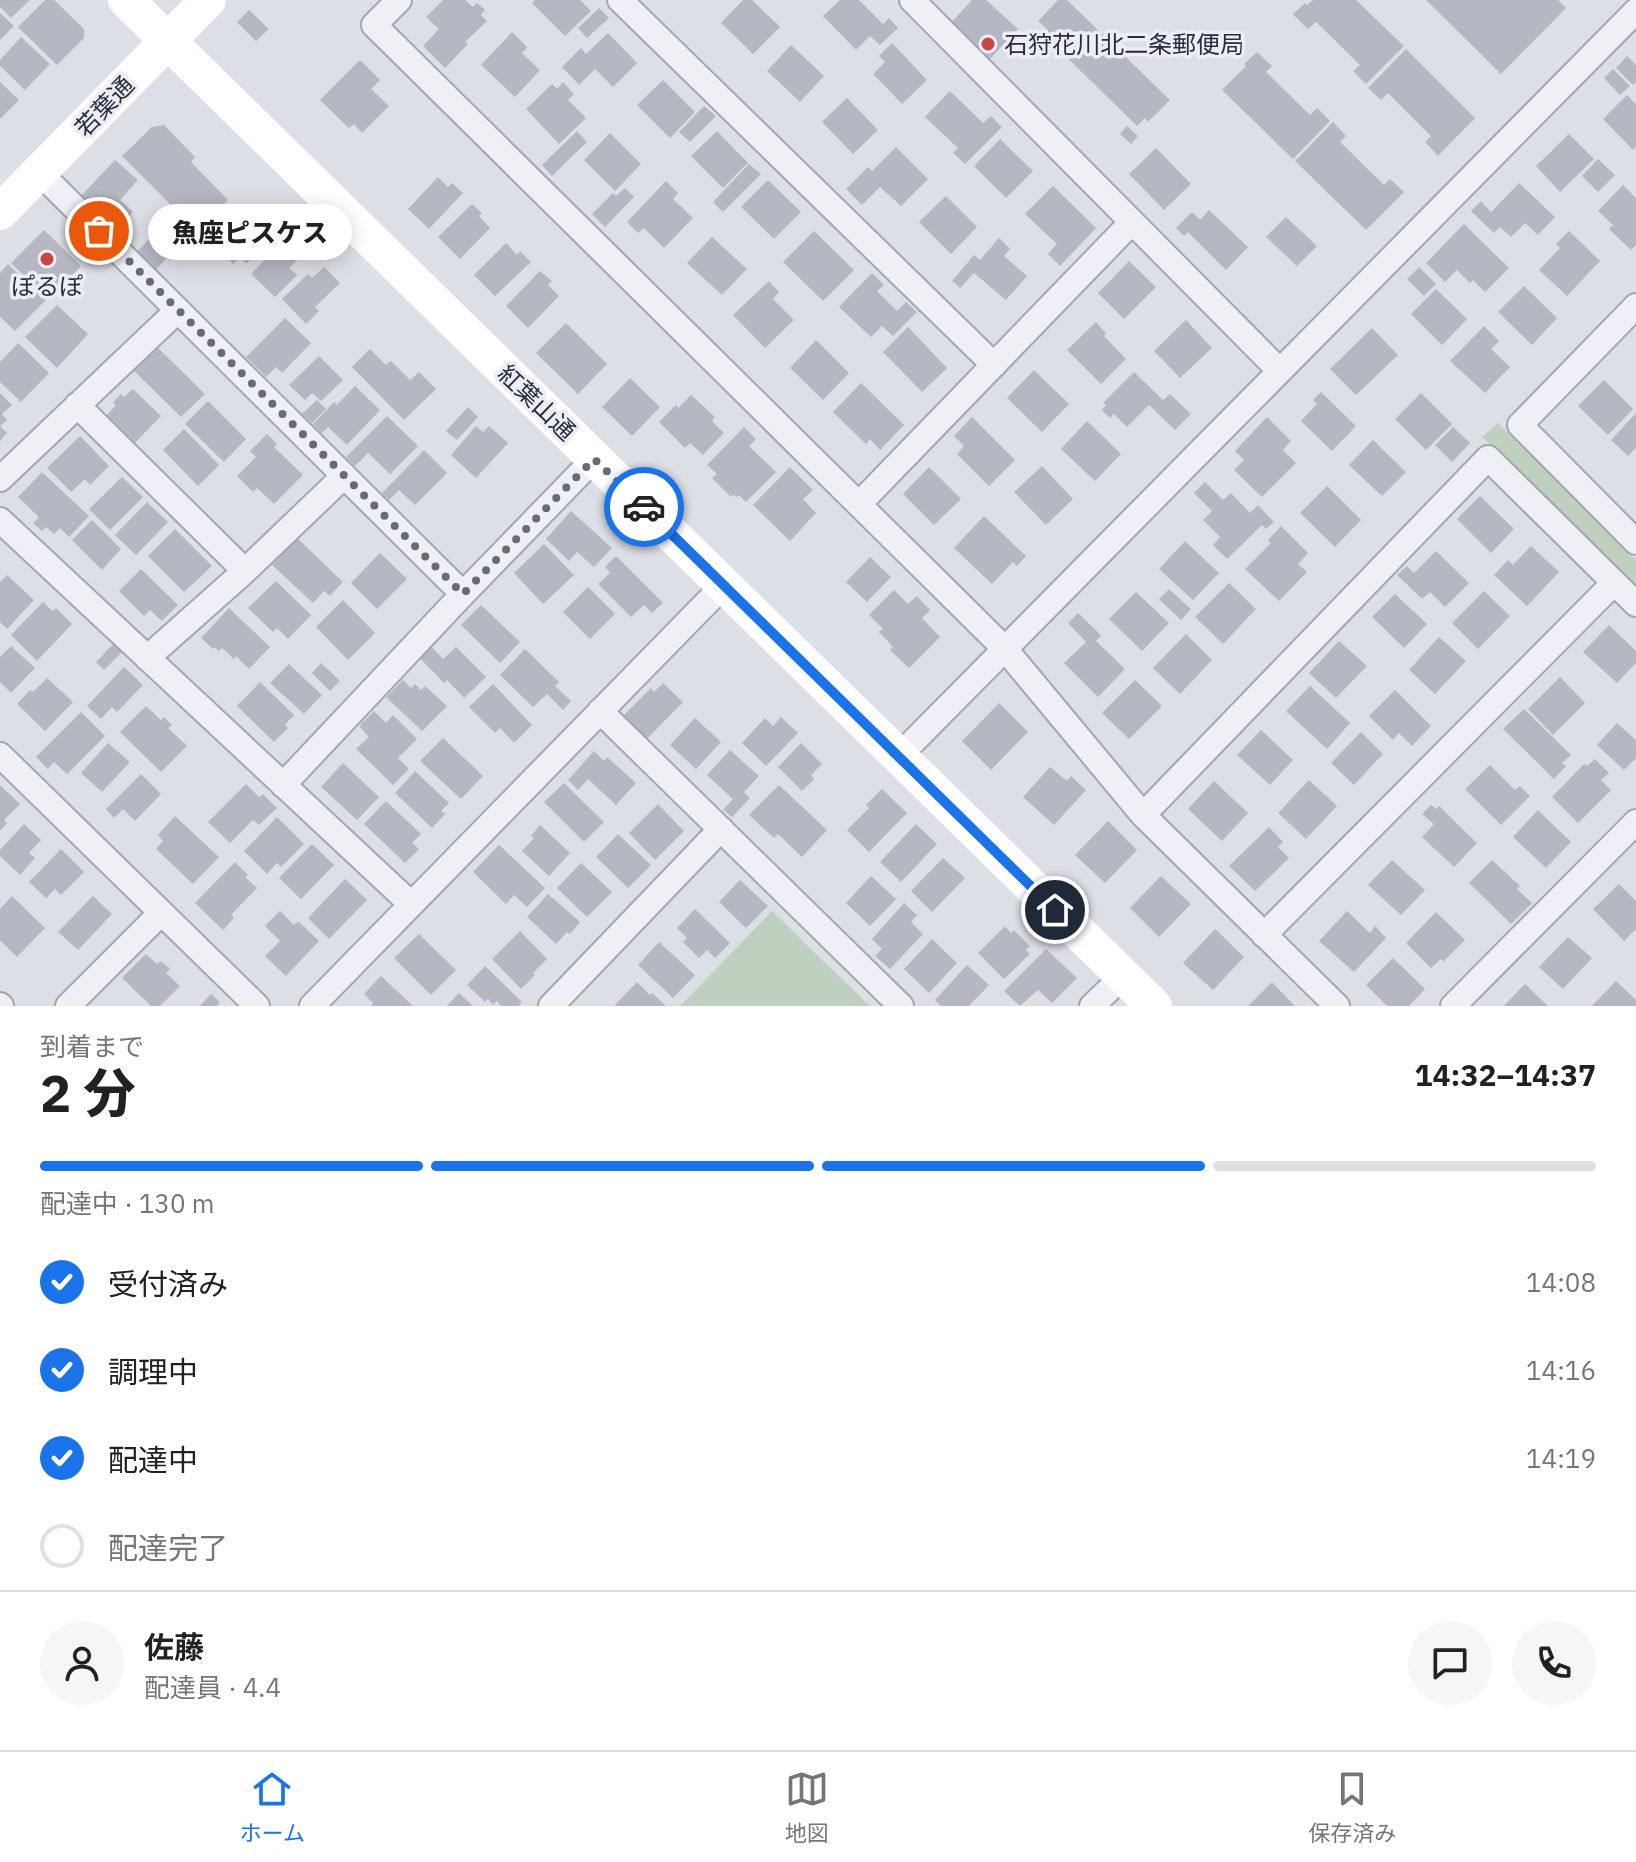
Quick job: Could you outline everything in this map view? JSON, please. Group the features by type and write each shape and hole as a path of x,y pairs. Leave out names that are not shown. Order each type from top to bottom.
{"street":[{"name":"紅葉山通","path":"126,0 1154,1006"},
{"name":"若葉通","path":"0,212 208,0"},
{"path":"399,0 374,25 1005,649 1143,815 1337,1006"},
{"path":"620,0 994,365"},
{"path":"912,0 1280,371"},
{"path":"899,756 1636,11"},
{"path":"39,172 463,594"},
{"path":"859,504 1132,222"},
{"path":"1636,306 1520,425 1636,542"},
{"path":"0,479 178,310"},
{"path":"77,405 245,571"},
{"path":"1143,815 1488,458 1636,604"},
{"path":"283,785 594,459"},
{"path":"147,658 245,571 344,476"},
{"path":"0,520 411,904"},
{"path":"1264,935 1614,583"},
{"path":"312,1006 724,585"},
{"path":"600,711 901,1006"},
{"path":"0,755 257,1006"},
{"path":"1453,1006 1636,822"},
{"path":"551,1006 721,829"},
{"path":"68,1006 161,913"},
{"path":"1092,1006 1123,976"}],"green space":[{"path":"1498,423 1636,560 1636,584 1482,437"},
{"path":"772,911 870,1006 680,1006"}],"building":[{"path":"0,0 30,0 11,18 0,7"},
{"path":"45,0 54,0 84,29 84,38 57,65 18,27"},
{"path":"443,0 465,0 473,7 477,3 485,10 481,15 487,21 465,42 468,44 445,68 423,46 439,29 426,17"},
{"path":"535,0 580,0 591,11 565,36 532,3"},
{"path":"743,0 752,0 780,27 753,54 721,23"},
{"path":"840,0 859,0 883,24 889,18 898,28 880,45 870,36 856,50 823,16"},
{"name":"石狩花川北二条郵便局","path":"972,0 986,0 1018,29 989,60 950,24"},
{"path":"1058,0 1067,0 1170,100 1148,122 1145,118 1137,126 1043,34 1048,30 1038,21"},
{"path":"1313,0 1356,0 1404,46 1366,84 1353,71 1360,65 1316,22 1308,29 1293,14"},
{"path":"1426,0 1558,0 1566,8 1501,74"},
{"path":"599,8 609,18 587,38 578,28"},
{"path":"249,10 269,29 256,41 237,22"},
{"path":"0,13 14,26 0,40"},
{"path":"512,32 527,47 522,53 540,70 515,97 481,65"},
{"path":"608,33 637,63 613,87 595,69 579,85 562,67 581,48 586,54"},
{"path":"21,37 50,64 25,90 0,66 0,60"},
{"path":"892,43 927,80 902,104 873,74 885,62 879,56"},
{"path":"791,45 824,76 800,102 767,71"},
{"path":"1406,49 1475,118 1438,156 1425,142 1431,136 1388,93 1381,100 1368,88"},
{"path":"1257,52 1272,66 1266,72 1310,115 1317,108 1330,121 1293,159 1222,90"},
{"path":"1627,56 1636,65 1636,82 1633,85 1616,68"},
{"path":"360,60 380,80 371,89 389,106 362,133 354,124 349,128 320,100"},
{"path":"1613,69 1630,86 1620,95 1604,78"},
{"path":"663,80 695,112 670,138 637,105"},
{"path":"0,82 19,100 0,119"},
{"path":"563,82 574,94 568,100 586,118 559,144 526,109 552,84 557,89"},
{"path":"950,91 983,123 991,116 1002,127 965,164 953,153 958,148 925,117"},
{"path":"1627,95 1636,104 1636,147 1633,150 1603,119"},
{"path":"847,98 878,130 853,154 822,122"},
{"path":"704,106 716,116 690,142 679,132"},
{"path":"1333,122 1346,136 1340,142 1384,185 1390,179 1404,192 1366,230 1295,161"},
{"path":"164,125 195,157 191,162 228,200 197,231 122,156 152,127"},
{"path":"1127,126 1138,136 1131,144 1120,134"},
{"path":"577,131 587,142 552,176 542,165"},
{"path":"717,131 748,163 723,188 691,156"},
{"path":"610,133 641,164 615,191 584,160"},
{"path":"1569,134 1594,159 1560,192 1536,166"},
{"path":"1000,139 1033,171 1006,198 974,166"},
{"path":"896,147 928,179 901,206 880,187 862,205 846,189 868,167 872,171"},
{"path":"1156,148 1191,184 1164,210 1129,174"},
{"path":"1598,159 1615,175 1598,192 1582,176"},
{"path":"115,160 138,180 120,200 133,212 115,230 80,197"},
{"path":"749,164 761,174 723,212 713,202"},
{"path":"438,177 448,187 452,183 463,193 429,229 408,209"},
{"path":"768,180 801,212 774,239 741,207"},
{"path":"666,181 678,193 673,199 693,218 664,248 644,228 638,233 627,222"},
{"path":"1519,183 1555,217 1538,235 1525,223 1511,237 1500,227 1494,233 1471,211 1481,201 1491,212"},
{"path":"1623,185 1636,198 1636,245 1631,250 1609,229 1613,225 1598,211"},
{"path":"1053,186 1096,228 1060,266 1048,254 1057,244 1025,214"},
{"path":"625,188 634,197 605,227 592,214 613,193 616,196"},
{"path":"946,196 977,227 951,254 919,222"},
{"path":"472,204 482,213 479,216 490,228 460,259 438,237"},
{"path":"1209,210 1248,247 1226,270 1188,232 1184,236 1176,228 1192,212 1200,220"},
{"path":"240,213 268,243 246,264 240,257 233,264 214,238"},
{"path":"174,217 201,241 185,258 175,249 156,270 136,253 161,226 164,228"},
{"path":"1286,217 1317,246 1297,266 1266,237"},
{"path":"1464,224 1509,268 1485,292 1457,270 1445,282 1426,263"},
{"path":"44,230 81,266 53,295 40,283 36,287 11,263"},
{"path":"814,231 854,270 823,301 783,262"},
{"path":"1569,231 1600,261 1567,296 1539,270 1560,248 1556,244"},
{"path":"287,237 303,254 289,268 297,275 275,297 251,274"},
{"path":"712,237 747,269 722,295 687,263"},
{"path":"999,238 1010,249 1004,256 1027,276 1006,300 974,273 960,288 952,281 974,255 980,260"},
{"path":"506,243 517,255 520,251 531,262 495,296 474,275"},
{"path":"1129,261 1156,287 1124,319 1098,293"},
{"path":"8,264 46,300 15,331 0,317 0,273"},
{"path":"324,267 340,283 315,307 319,311 306,324 282,299 308,274 312,278"},
{"path":"1419,267 1436,284 1424,296 1407,279"},
{"path":"540,271 552,281 548,285 559,296 528,328 506,306"},
{"path":"872,273 884,285 877,291 897,311 906,302 917,312 893,336 882,326 871,337 839,307"},
{"path":"769,281 779,292 773,299 794,320 765,348 733,315"},
{"path":"1524,286 1557,318 1532,345 1498,312"},
{"path":"1436,289 1467,319 1442,345 1411,314"},
{"path":"57,305 88,334 57,368 25,337"},
{"path":"285,318 311,343 282,373 276,367 266,377 246,357"},
{"path":"1186,320 1212,348 1180,378 1154,351"},
{"path":"1096,322 1106,333 1104,336 1126,359 1101,384 1067,350"},
{"path":"566,323 607,364 578,394 536,353"},
{"path":"1484,326 1499,341 1491,349 1510,367 1485,393 1450,361"},
{"path":"908,327 947,368 922,392 883,352"},
{"path":"1372,328 1398,355 1356,395 1330,369"},
{"path":"816,340 849,373 823,400 790,368"},
{"path":"18,343 49,373 21,402 0,382 0,362"},
{"path":"158,348 205,394 181,417 134,371"},
{"path":"370,349 386,365 391,361 410,380 419,372 436,389 404,420 352,367"},
{"path":"319,356 343,380 321,401 312,393 305,400 289,385"},
{"path":"1034,370 1069,404 1042,432 1007,398"},
{"path":"1134,372 1163,400 1170,394 1191,414 1175,430 1149,405 1127,427 1114,414 1110,418 1102,410 1106,405 1103,403"},
{"path":"630,378 660,407 632,436 602,407"},
{"path":"1604,380 1633,409 1608,435 1578,406"},
{"path":"861,383 904,425 880,450 870,439 866,444 833,412"},
{"path":"355,386 380,410 347,445 328,427 322,433 313,424"},
{"path":"133,389 161,416 134,444 106,416 121,394 124,397"},
{"path":"1321,392 1356,426 1332,451 1301,421 1317,404 1313,400"},
{"path":"0,393 12,405 2,414 7,420 0,426"},
{"path":"1421,393 1452,424 1426,450 1395,419"},
{"path":"691,395 715,417 712,421 724,433 703,455 690,443 685,448 659,422"},
{"path":"317,400 326,409 312,423 302,414"},
{"path":"208,401 246,439 224,462 185,424"},
{"path":"468,407 478,417 457,440 446,431"},
{"path":"1636,413 1636,448 1628,456 1611,440"},
{"path":"387,416 418,446 390,474 368,453 355,466 346,457"},
{"path":"972,417 1015,460 989,486 957,454 964,446 954,436"},
{"path":"1267,417 1291,441 1283,450 1296,463 1262,497 1234,470 1244,460 1235,451"},
{"path":"1087,421 1121,454 1095,481 1061,449"},
{"path":"0,426 7,433 0,441"},
{"path":"476,426 483,432 489,426 508,443 476,478 451,455"},
{"path":"744,427 756,439 749,446 776,472 746,502 739,495 731,497 712,478 717,474 707,465"},
{"path":"1453,427 1470,443 1452,462 1435,445"},
{"path":"184,429 219,465 198,486 163,450"},
{"path":"267,434 277,444 274,447 303,475 274,504 257,488 253,492 237,476 256,457 250,451"},
{"path":"80,436 109,466 90,485 85,479 71,492 47,468"},
{"path":"1373,440 1406,472 1382,496 1349,465"},
{"path":"424,450 447,473 415,505 399,490 389,500 382,493"},
{"path":"1042,466 1073,499 1046,525 1014,492"},
{"path":"790,467 813,490 803,499 816,513 790,541 753,505"},
{"path":"929,467 961,499 934,525 903,494"},
{"path":"42,472 89,516 69,537 60,528 54,534 46,527 42,531 33,523 39,517 18,497"},
{"path":"122,477 143,497 110,530 89,509"},
{"path":"1205,482 1223,500 1231,493 1250,513 1258,505 1274,522 1266,529 1262,525 1227,559 1213,545 1220,537 1203,520 1212,511 1194,493"},
{"path":"1327,486 1361,520 1335,547 1300,513"},
{"path":"1480,496 1514,529 1491,553 1457,519"},
{"path":"147,502 168,522 136,555 115,535"},
{"path":"571,511 612,548 594,567 577,552 569,561 546,539"},
{"path":"984,516 1026,556 1017,566 1013,562 992,584 954,548"},
{"path":"92,520 121,549 102,570 72,540"},
{"path":"1281,526 1308,553 1298,564 1307,572 1279,601 1245,569 1271,543 1268,540"},
{"path":"175,529 212,566 184,592 148,556"},
{"path":"297,538 343,582 330,596 324,591 313,603 272,565"},
{"path":"1185,541 1219,573 1193,600 1159,569"},
{"path":"544,544 574,575 543,604 514,573"},
{"path":"1531,546 1559,572 1527,606 1494,575 1508,560 1513,565"},
{"path":"1436,551 1469,583 1445,607 1430,592 1422,599 1397,575 1407,566 1414,573"},
{"path":"380,553 407,579 377,609 351,583"},
{"path":"616,556 663,603 652,613 644,605 631,617 598,584 610,573 605,567"},
{"path":"870,557 891,577 867,602 846,582"},
{"path":"141,569 178,605 162,621 150,610 144,616 119,591"},
{"path":"7,575 34,600 7,629 0,622 0,582"},
{"path":"276,581 311,615 288,639 277,628 273,632 248,608"},
{"path":"1229,583 1256,609 1223,644 1195,617"},
{"path":"588,587 615,614 590,639 563,612"},
{"path":"1169,589 1191,609 1181,620 1159,599"},
{"path":"894,590 908,604 917,596 930,610 922,618 940,637 909,668 890,650 893,647 879,632 883,629 869,615"},
{"path":"1484,591 1510,616 1478,649 1452,623"},
{"path":"1136,592 1169,623 1142,651 1109,619"},
{"path":"1395,594 1427,624 1404,648 1372,617"},
{"path":"343,600 375,633 348,660 316,627"},
{"path":"43,602 53,611 56,608 72,624 37,661 11,635"},
{"path":"481,605 520,642 500,663 461,625"},
{"path":"229,608 270,647 249,669 236,656 234,659 222,648 219,651 213,649 201,638"},
{"path":"1078,613 1101,635 1096,641 1125,669 1098,697 1064,663 1086,642 1068,623"},
{"path":"1609,625 1636,651 1636,663 1617,683 1583,652"},
{"path":"1186,634 1212,660 1180,694 1153,668"},
{"path":"1439,637 1466,661 1435,694 1409,670"},
{"path":"1339,641 1367,666 1336,698 1309,673"},
{"path":"113,644 122,652 104,670 96,662"},
{"path":"11,646 35,668 11,693 0,682 0,657"},
{"path":"432,647 443,659 456,647 486,677 464,698 420,658"},
{"path":"525,649 559,682 555,686 571,701 563,710 547,694 533,707 500,675"},
{"path":"321,663 340,681 330,691 312,673"},
{"path":"289,664 322,695 304,714 270,683"},
{"path":"124,667 143,685 117,712 112,707 101,719 87,706"},
{"path":"1560,677 1585,703 1553,735 1528,709"},
{"path":"47,678 73,702 45,731 17,704"},
{"path":"403,680 411,688 415,684 421,690 425,686 447,706 422,731 386,697"},
{"path":"1135,680 1162,706 1129,739 1102,713"},
{"path":"260,682 294,715 285,725 288,728 274,742 237,706"},
{"path":"663,683 683,702 646,740 623,716 651,688 654,692"},
{"path":"493,684 532,725 514,743 500,728 495,733 469,707"},
{"path":"1310,686 1350,723 1327,749 1286,711"},
{"path":"1395,690 1431,726 1412,746 1399,733 1393,740 1369,716"},
{"path":"999,703 1028,732 991,770 962,741"},
{"path":"146,706 161,720 164,717 172,725 168,728 187,746 161,772 120,732"},
{"path":"1524,709 1571,755 1562,763 1566,766 1554,779 1503,729"},
{"path":"374,711 386,723 393,715 417,739 398,758 409,769 393,785 356,749 369,737 359,726"},
{"path":"81,712 105,736 67,774 54,762 48,769 36,757"},
{"path":"781,717 798,733 766,766 742,743 765,718 773,726"},
{"path":"695,718 721,742 696,769 670,745"},
{"path":"1617,723 1636,740 1636,758 1624,770 1597,745"},
{"path":"1261,730 1293,760 1270,785 1237,755"},
{"path":"1361,732 1383,754 1354,785 1331,763"},
{"path":"443,738 483,776 461,799 420,761"},
{"path":"108,743 130,762 102,792 81,773"},
{"path":"801,743 822,764 811,775 814,779 802,791 778,767"},
{"path":"730,750 759,776 744,792 750,798 732,817 723,810 733,799 707,775"},
{"path":"594,751 604,761 607,757 636,783 616,805 588,779 578,790 568,780"},
{"path":"1595,759 1609,773 1601,780 1611,790 1578,823 1552,797 1584,764 1587,766"},
{"path":"343,763 379,797 357,820 321,787"},
{"path":"1490,765 1515,790 1520,786 1530,796 1501,825 1465,789"},
{"path":"1050,767 1067,781 1071,776 1086,790 1054,825 1023,797"},
{"path":"415,771 449,803 441,811 445,814 432,828 395,793"},
{"path":"141,774 161,794 135,821 123,809 114,818 106,809"},
{"path":"1309,780 1337,806 1306,839 1278,813"},
{"path":"1214,781 1248,813 1222,841 1188,809"},
{"path":"564,783 604,822 584,842 544,802"},
{"path":"246,784 259,797 263,794 277,808 259,825 253,820 230,843 208,822"},
{"path":"0,785 20,804 4,820 7,823 0,831"},
{"path":"779,785 827,830 802,857 778,834 774,838 749,815"},
{"path":"882,789 907,813 869,852 847,830 869,808 866,805"},
{"path":"386,801 421,834 412,843 419,849 405,863 364,824"},
{"path":"658,804 684,831 655,860 629,833"},
{"path":"1431,805 1436,809 1439,806 1477,843 1454,867 1422,837 1434,824 1422,814"},
{"path":"1538,810 1571,842 1546,868 1513,837"},
{"path":"175,816 219,857 193,884 156,849 163,841 158,835"},
{"path":"277,817 304,844 281,867 277,863 267,874 244,851"},
{"path":"1108,821 1137,850 1105,883 1075,855"},
{"path":"24,824 41,840 29,853 35,858 20,875 0,856 0,850"},
{"path":"916,824 937,844 901,882 880,862"},
{"path":"540,825 570,853 549,876 522,851 534,838 531,836"},
{"path":"1269,827 1283,842 1278,847 1289,858 1255,891 1229,866"},
{"path":"618,834 651,865 628,888 596,857"},
{"path":"312,844 334,865 301,899 279,878"},
{"path":"499,845 545,888 527,907 514,895 506,904 473,872"},
{"path":"61,849 84,872 61,895 55,889 46,898 29,882"},
{"path":"943,858 965,878 932,912 911,891"},
{"path":"1392,860 1425,890 1401,915 1368,885"},
{"path":"1492,860 1520,886 1517,889 1532,903 1511,924 1469,883"},
{"path":"235,862 257,888 231,915 234,918 223,930 195,903"},
{"path":"581,863 612,892 587,917 557,888"},
{"path":"871,876 896,899 870,926 846,903"},
{"path":"1161,876 1191,904 1159,937 1130,908"},
{"path":"345,879 367,900 329,939 308,918"},
{"path":"740,880 768,906 746,928 719,902"},
{"path":"1619,884 1636,901 1636,929 1624,941 1593,909"},
{"path":"548,894 580,922 556,944 527,917"},
{"path":"12,896 45,928 17,957 0,940 0,909"},
{"path":"93,896 112,914 78,950 58,932"},
{"path":"904,903 917,915 911,922 923,934 890,969 875,956 882,949 872,939"},
{"path":"695,909 730,943 715,958 707,950 699,958 683,942 687,938 677,928"},
{"path":"280,911 294,925 298,921 319,941 286,976 265,956 280,941 265,926"},
{"path":"1347,911 1370,933 1375,926 1386,938 1354,972 1319,941"},
{"path":"1436,912 1465,940 1443,962 1441,959 1431,968 1406,943"},
{"path":"1005,926 1011,933 1014,930 1030,946 1026,950 1030,954 1004,979 978,953"},
{"path":"1215,929 1244,957 1213,990 1183,963"},
{"path":"520,931 547,959 521,989 492,959"},
{"path":"419,934 456,970 431,995 394,958"},
{"path":"1568,937 1592,958 1563,989 1539,967"},
{"path":"932,939 957,963 929,993 904,969"},
{"path":"659,942 695,975 673,998 638,965"},
{"path":"1046,949 1077,978 1052,1003 1038,990 1020,1006 1004,991"},
{"path":"146,954 157,964 161,961 170,969 166,973 180,986 160,1006 151,1006 122,978"},
{"path":"1393,958 1425,989 1409,1006 1387,1006 1366,985"},
{"path":"967,965 989,985 969,1006 941,1006 935,1000"},
{"path":"485,966 522,1002 518,1006 501,1006 497,1001 493,1005 488,999 485,1002 467,985"},
{"path":"381,976 413,1006 371,1006 373,1003 364,994"},
{"path":"1616,981 1636,1000 1636,1006 1592,1006"},
{"path":"637,982 650,995 652,993 666,1006 614,1006"},
{"path":"1272,982 1295,1006 1248,1006"},
{"path":"1525,984 1548,1006 1504,1006"},
{"path":"459,993 473,1006 447,1006"},
{"path":"211,994 220,1002 217,1006 200,1006"}],"way so far":[{"path":"99,231 463,594 594,459 644,507"}],"place":[{"name":"石狩花川北二条郵便局","path":"988,44"},
{"name":"魚座ピスケス","path":"99,231"},
{"name":"ぽるぽ","path":"47,259"}],"route":[{"path":"644,507 1055,910"}]}
